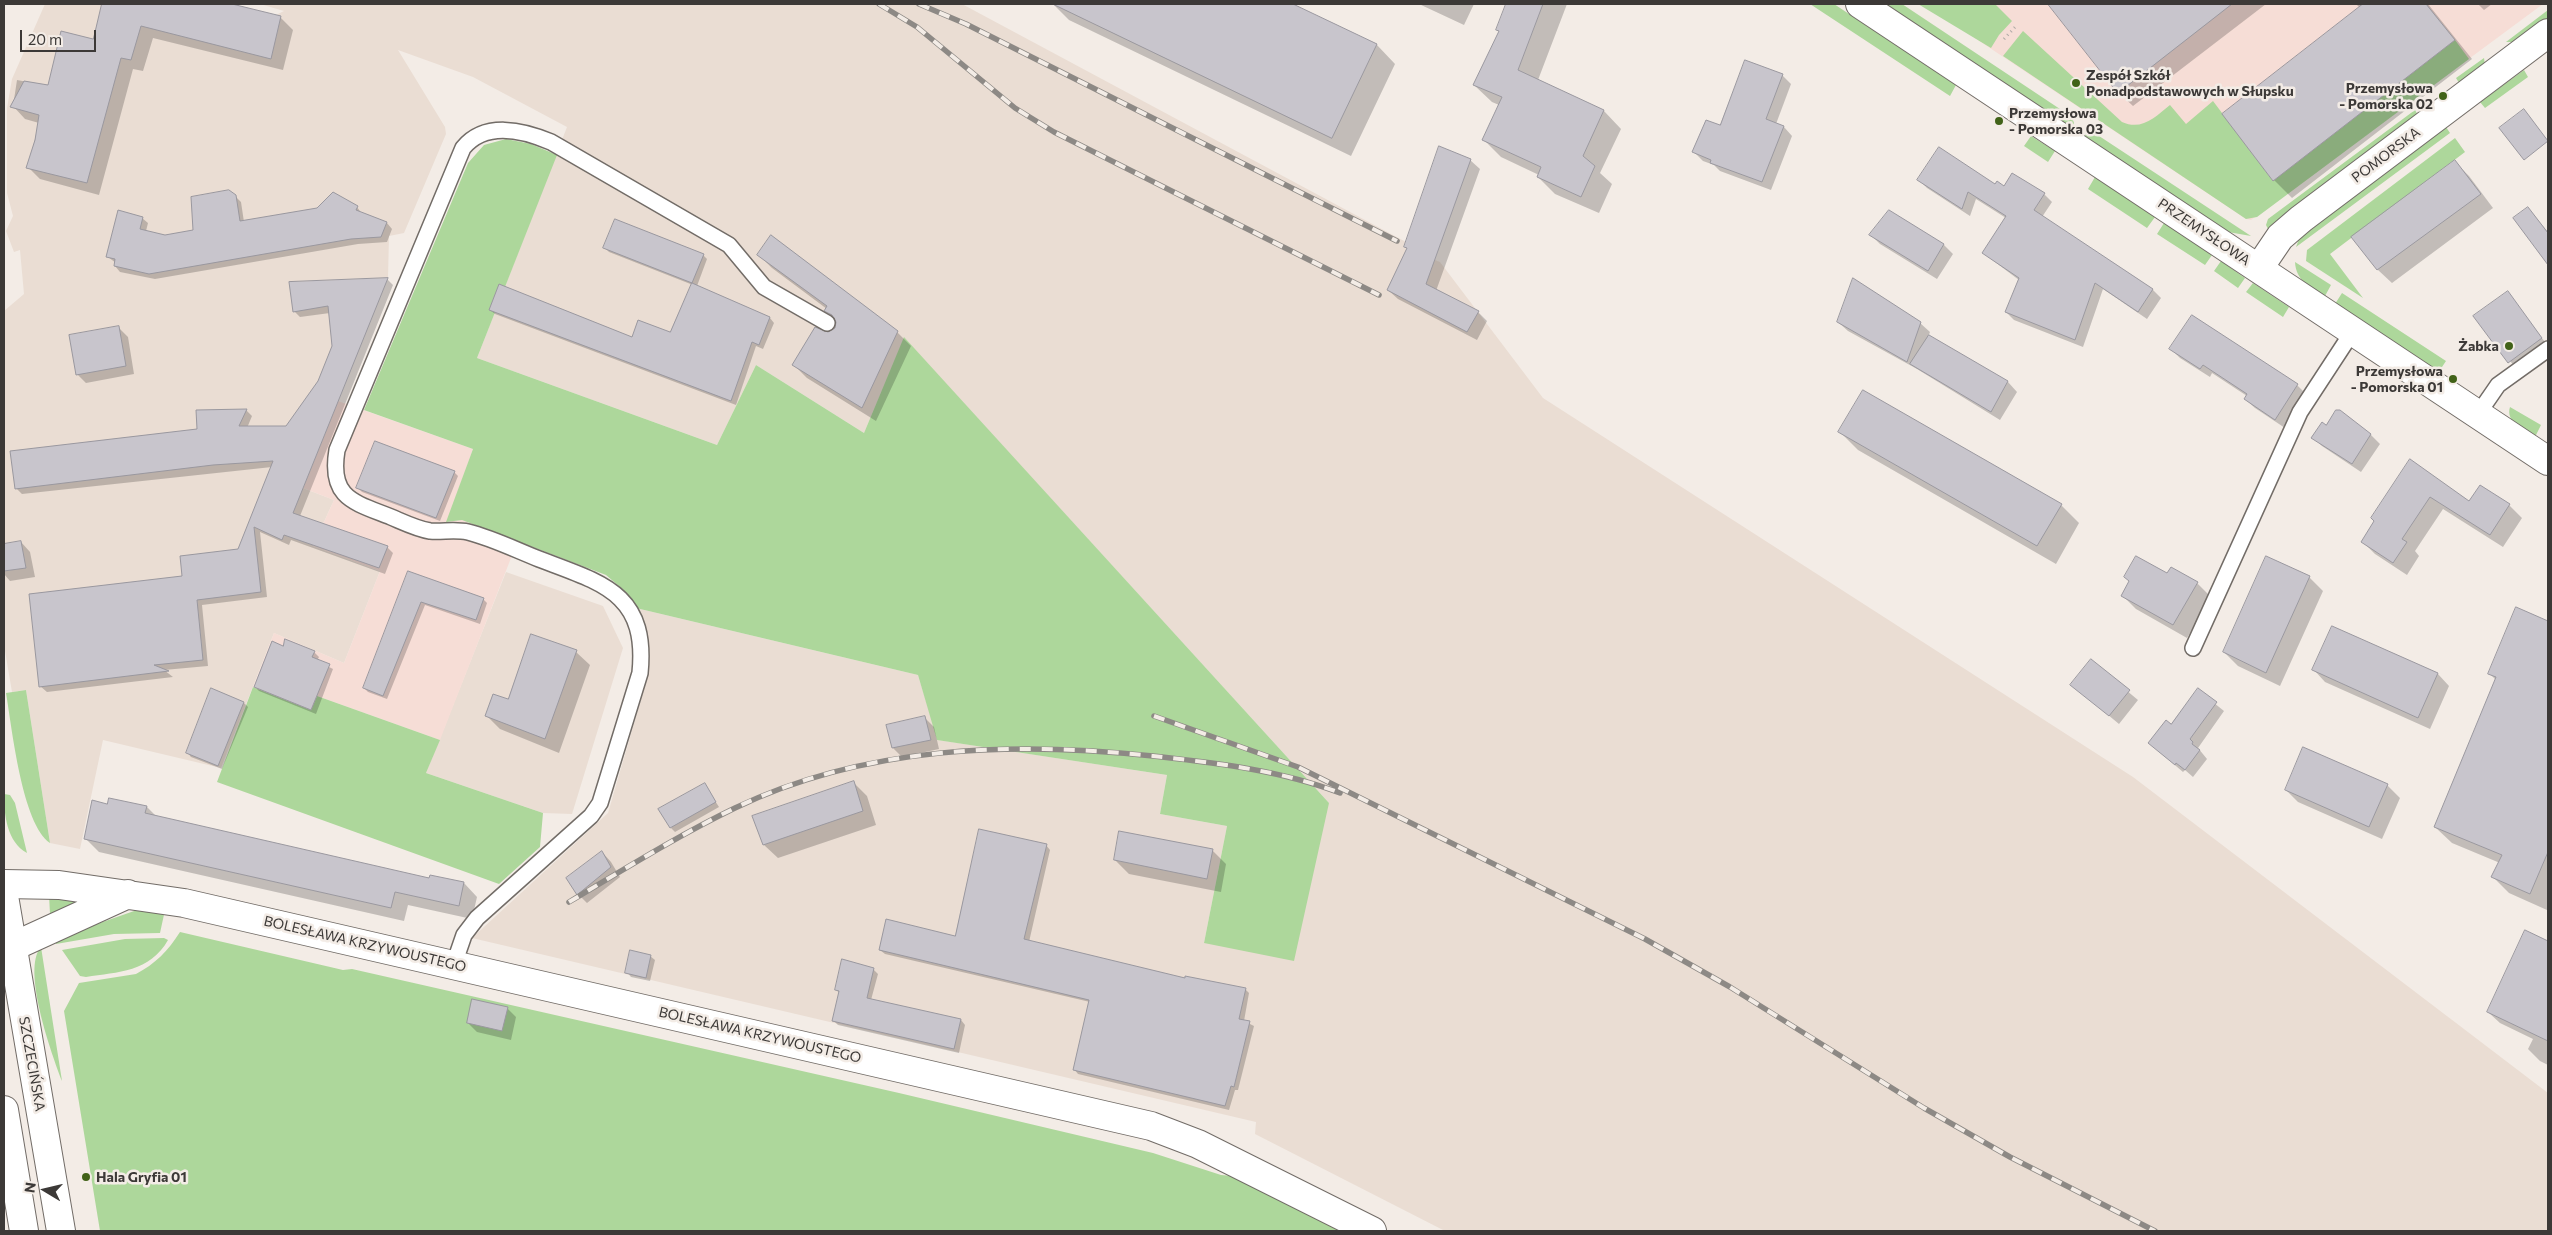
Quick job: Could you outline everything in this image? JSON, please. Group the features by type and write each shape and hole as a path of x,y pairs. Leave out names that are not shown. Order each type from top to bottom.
{"street":[{"name":"PRZEMYSŁOWA","path":"1860,4 2548,461"},
{"name":"POMORSKA","path":"2259,268 2280,237 2301,219 2548,33"},
{"name":"BOLESŁAWA KRZYWOUSTEGO","path":"4,884 59,885 184,903 1151,1126 1198,1144 1372,1231"},
{"path":"8,950 128,894"},
{"name":"SZCZECIŃSKA","path":"4,896 8,950 61,1231"},
{"path":"4,1110 24,1231"}],"lane":[{"path":"454,964 464,935 477,918 587,820 600,803 640,673 641,658 640,638 636,622 626,605 605,585 474,534 421,529 351,502 340,487 336,474 337,450 463,148 478,135 500,130 524,133 550,142 729,245 764,287 826,323"},
{"path":"2193,648 2300,412 2353,331"},
{"path":"2478,414 2498,385 2548,349"}],"path":[{"path":"2004,39 2017,25"}],"shaded area":[{"path":"45,4 227,4 276,15 284,11 260,4 962,4 1406,242 1404,247 1440,262 1543,398 2133,777 2548,1093 2548,1231 1445,1231 1255,1134 1256,1122 472,938 608,813 646,682 646,641 636,608 918,675 938,740 1167,775 1160,814 1227,826 1204,943 1329,803 904,338 864,433 756,365 717,445 477,358 567,127 473,77 398,50 445,127 446,134 404,233 389,236 388,278 303,488 334,500 313,546 380,571 344,663 274,633 221,768 103,740 80,849 50,843 26,690 12,692 4,645 4,311 24,294 20,250 14,252 6,231 13,216 7,193 7,108 12,79"},
{"path":"1924,4 2543,4 2251,220 2246,219"},
{"path":"338,401 473,449 447,522 462,520 518,540 440,740 317,696 311,710 253,687 274,633 344,663 380,571 313,546 334,500 303,488"},
{"path":"506,572 603,606 623,648 572,814 543,813 426,773"}],"green space":[{"path":"1810,4 1834,4 1956,85 1950,96"},
{"path":"1884,4 1902,4 2072,117 2074,123 2071,128"},
{"path":"1918,4 1995,4 2012,21 1999,35 1991,48"},
{"path":"2548,10 2548,21 2519,42 2506,42"},
{"path":"2023,31 2122,122 2136,125 2142,124 2170,105 2186,124 2213,101 2273,181 2455,40 2469,59 2257,217 2246,219 2003,56"},
{"path":"2484,58 2485,65 2461,86 2456,78"},
{"path":"2524,70 2528,77 2485,108 2480,102"},
{"path":"2415,110 2419,117 2268,229 2266,225 2268,219"},
{"path":"2446,127 2450,133 2296,247 2299,239 2307,230"},
{"path":"2088,131 2093,132 2251,236 2228,232 2084,137"},
{"path":"2031,136 2055,151 2048,162 2024,146"},
{"path":"2455,138 2465,152 2330,254 2363,298 2306,261 2307,250"},
{"path":"506,139 531,144 557,155 477,358 717,445 756,365 864,433 904,337 1329,803 1294,961 1204,943 1227,826 1160,814 1167,775 937,740 918,675 636,608 627,593 606,575 462,520 446,522 473,449 364,410 468,163 484,145"},
{"path":"2095,177 2155,217 2147,228 2088,189"},
{"path":"2164,223 2212,255 2205,265 2157,234"},
{"path":"2221,261 2245,278 2238,288 2214,271"},
{"path":"2295,262 2331,285 2325,296 2301,279"},
{"path":"2253,283 2289,307 2283,317 2246,292"},
{"path":"2342,293 2446,361 2438,373 2335,304"},
{"path":"2510,407 2541,425 2535,437 2513,421 2510,417"},
{"path":"253,687 311,710 317,696 440,740 426,773 543,813 540,847 499,884 217,782"},
{"path":"26,690 50,843 40,833 25,796 11,729 6,693"},
{"path":"4,794 10,795 15,803 27,853 20,848 11,835 6,819"},
{"path":"49,895 87,896 74,909 50,914"},
{"path":"137,910 165,910 160,933 114,934 56,944 54,939"},
{"path":"180,932 899,1093 1153,1153 1221,1175 1233,1176 1347,1231 100,1231 64,1011 79,983 136,974 161,956"},
{"path":"164,938 168,940 161,951 143,964 121,972 86,977 80,976 62,950 125,939"},
{"path":"41,947 62,1081 40,1013 36,992 34,974 36,958"}],"building":[{"path":"102,4 232,4 281,16 271,59 141,26 131,60 121,58 87,183 26,168 35,140 39,115 10,107 24,81 48,85 61,31 93,39"},
{"path":"1053,4 1293,4 1377,44 1332,138"},
{"path":"1506,4 1543,4 1518,70 1604,110 1583,156 1595,166 1581,197 1537,177 1541,167 1482,140 1502,97 1473,85 1499,31 1496,30"},
{"path":"2048,4 2232,4 2118,93"},
{"path":"2363,4 2426,4 2455,40 2273,181 2222,114"},
{"path":"1745,60 1783,74 1766,119 1784,126 1762,182 1710,163 1711,160 1692,152 1706,120 1720,125"},
{"path":"2524,109 2548,141 2524,160 2499,128"},
{"path":"1439,146 1471,159 1426,284 1479,311 1467,332 1387,290 1407,248 1404,247"},
{"path":"1939,147 1995,184 1997,181 2004,186 2012,173 2045,193 2034,210 2153,289 2138,312 2095,283 2075,340 2005,312 2019,278 1982,253 2006,216 1968,192 1962,209 1917,180"},
{"path":"2455,160 2481,194 2377,270 2351,237"},
{"path":"229,190 236,195 240,221 317,208 333,192 358,206 356,210 387,222 381,237 351,239 149,274 114,266 115,259 106,257 118,210 143,217 140,229 165,235 193,230 191,197"},
{"path":"2528,207 2548,233 2548,265 2513,218"},
{"path":"1889,210 1944,244 1928,271 1869,235"},
{"path":"615,219 704,254 692,283 603,248"},
{"path":"771,235 898,331 862,408 792,365 815,327 828,332 835,328 836,322 832,315 824,311 827,306 757,255"},
{"path":"388,278 293,513 388,546 379,568 284,535 282,540 254,527 261,592 197,600 203,660 154,665 169,671 39,687 29,594 182,576 180,556 238,549 273,461 213,465 15,489 10,451 197,429 196,410 247,409 239,426 286,426 318,381 332,346 328,306 293,312 289,282"},
{"path":"1853,278 1921,322 1907,362 1837,322"},
{"path":"692,283 770,317 759,345 752,342 731,401 489,310 499,284 632,337 638,320 670,332"},
{"path":"2508,291 2542,338 2508,363 2473,316"},
{"path":"2192,315 2298,384 2275,420 2244,399 2247,394 2203,365 2200,369 2169,349"},
{"path":"119,326 126,366 76,375 69,335"},
{"path":"1929,335 2008,381 1991,412 1910,364"},
{"path":"1863,390 2062,504 2037,546 1838,432"},
{"path":"2336,410 2340,410 2371,434 2352,464 2311,438 2322,422 2326,425"},
{"path":"375,441 455,471 436,518 356,488"},
{"path":"2410,459 2469,501 2480,485 2510,504 2490,535 2430,497 2402,539 2407,542 2393,563 2361,542 2374,521 2371,518"},
{"path":"21,541 26,568 4,571 4,544"},
{"path":"2136,556 2167,573 2171,567 2198,582 2173,625 2121,596 2129,581 2124,577"},
{"path":"2266,556 2310,576 2266,673 2223,652"},
{"path":"408,571 484,598 476,620 421,602 383,696 363,688"},
{"path":"2516,607 2548,621 2548,852 2530,894 2491,877 2502,855 2434,827 2496,677 2488,674"},
{"path":"2332,626 2438,673 2418,718 2312,670"},
{"path":"531,634 577,650 545,739 485,716 493,694 508,699"},
{"path":"285,639 315,651 312,657 330,664 311,710 254,687 272,641 283,646"},
{"path":"2091,659 2130,690 2109,716 2070,685"},
{"path":"211,688 244,702 218,766 186,753"},
{"path":"2198,688 2217,702 2190,739 2193,742 2192,744 2200,750 2185,770 2176,763 2175,765 2148,743 2166,720 2171,724"},
{"path":"925,716 931,740 892,748 886,725"},
{"path":"2303,747 2388,784 2369,827 2285,790"},
{"path":"854,781 863,811 763,845 752,816"},
{"path":"705,783 716,802 670,828 658,809"},
{"path":"109,798 147,806 145,813 429,878 430,875 464,882 459,906 395,892 391,908 84,839 92,800 107,804"},
{"path":"979,829 1047,844 1024,939 1185,978 1185,976 1246,988 1239,1019 1250,1021 1234,1087 1231,1086 1225,1106 1073,1070 1089,1000 879,950 886,919 955,936"},
{"path":"1119,831 1213,849 1207,879 1114,860"},
{"path":"602,851 611,867 577,895 566,878"},
{"path":"2525,930 2548,941 2548,1041 2487,1012"},
{"path":"630,950 651,955 646,978 625,973"},
{"path":"842,959 874,968 867,998 961,1019 954,1049 832,1021 839,991 835,990"},
{"path":"472,999 508,1007 502,1031 467,1023"}],"railway":[{"path":"879,4 917,27 1015,108 1054,132 1379,295"},
{"path":"919,4 966,24 1397,241"},
{"path":"1154,716 1298,767 1645,939 1730,987 1924,1108 2010,1157 2155,1231"},
{"path":"569,902 671,842 735,808 784,787 835,772 887,760 940,753 993,750 1100,751 1248,768 1295,778 1340,793"}],"place":[{"name":"Zespół Szkół Ponadpodstawowych w Słupsku","path":"2076,83"},
{"name":"Przemysłowa - Pomorska 02","path":"2443,96"},
{"name":"Przemysłowa - Pomorska 03","path":"1999,121"},
{"name":"Żabka","path":"2509,346"},
{"name":"Przemysłowa - Pomorska 01","path":"2453,379"},
{"name":"Hala Gryfia 01","path":"86,1177"}]}
